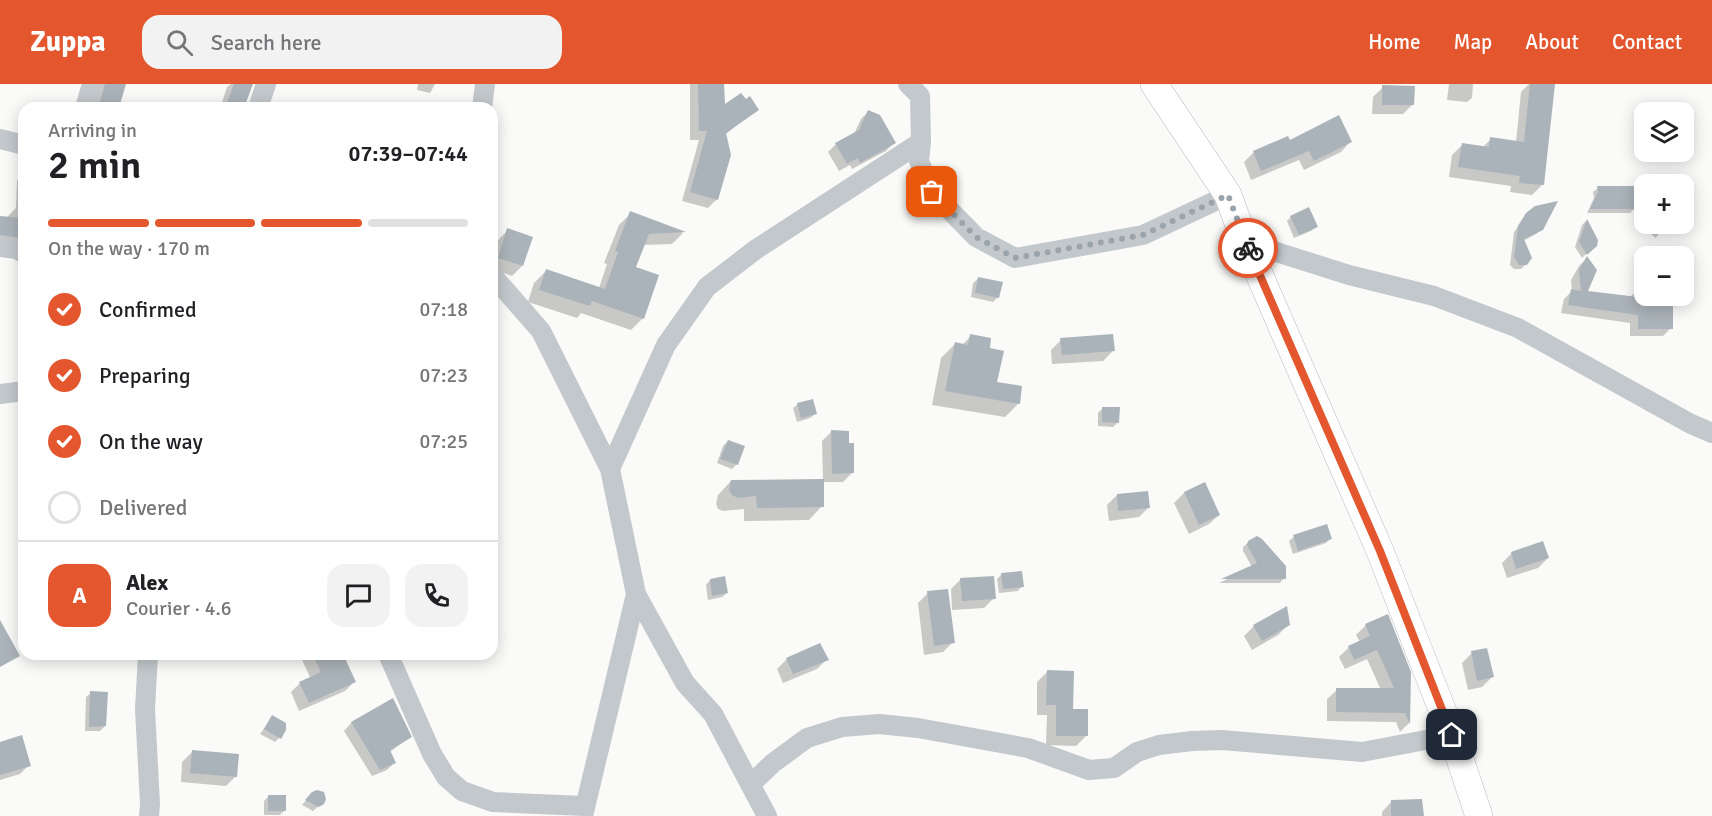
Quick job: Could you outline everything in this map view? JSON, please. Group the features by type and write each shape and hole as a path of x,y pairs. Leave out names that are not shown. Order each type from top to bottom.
{"main road":[{"path":"1154,84 1228,195 1245,242 1380,551 1452,735 1479,816"}],"street":[{"path":"87,102 92,84"},
{"path":"260,102 266,84"},
{"path":"483,102 485,84"},
{"path":"908,84 920,96 919,161 932,192 976,237 1015,258 1143,235 1228,195"},
{"path":"0,139 18,144"},
{"path":"610,469 666,345 707,287 755,250 921,142"},
{"path":"1245,242 1349,274 1434,296 1518,328 1691,424 1712,433"},
{"path":"0,247 18,250"},
{"path":"498,282 541,331 610,469 636,594 685,683 713,714 767,816"},
{"path":"0,393 18,392"},
{"path":"391,660 432,754 446,777 462,791 493,802 584,811 636,594"},
{"path":"148,660 145,709 149,816"},
{"path":"751,784 773,763 807,738 842,727 879,724 918,728 1028,748 1089,770 1113,768 1137,752 1159,745 1192,741 1222,740 1362,752 1452,735"}],"building":[{"path":"105,84 126,84 121,102 100,102"},
{"path":"234,84 253,84 246,102 227,102"},
{"path":"698,84 724,84 725,104 741,93 746,99 750,96 759,110 726,133 731,155 718,200 690,192 707,131 699,131"},
{"path":"1530,84 1555,84 1544,185 1519,183 1520,176 1458,167 1462,143 1489,147 1490,137 1524,142"},
{"path":"1382,85 1415,86 1414,105 1382,105"},
{"path":"868,110 880,115 896,143 860,163 858,158 847,164 835,143 859,130"},
{"path":"1339,115 1352,142 1314,161 1309,151 1261,171 1253,151 1288,136 1290,140"},
{"path":"1597,186 1634,186 1634,209 1590,209 1598,192"},
{"path":"1558,201 1543,230 1524,239 1532,258 1527,265 1519,265 1514,257 1518,226 1526,213 1535,206"},
{"path":"1309,207 1318,227 1299,235 1290,216"},
{"path":"630,211 686,232 649,234 636,267 659,275 644,319 592,301 590,306 539,290 546,269 605,289 618,252 615,251"},
{"path":"0,216 18,218 18,238 0,235"},
{"path":"1587,219 1598,240 1597,246 1587,255 1579,242"},
{"path":"507,228 533,237 523,266 498,258"},
{"path":"1587,256 1597,270 1588,291 1634,297 1634,306 1673,306 1673,329 1638,329 1638,315 1568,305 1571,289 1581,291 1579,270"},
{"path":"978,277 1003,282 999,298 975,293"},
{"path":"970,334 991,338 990,348 1004,351 997,382 1022,386 1020,404 945,391 955,342 968,345"},
{"path":"1113,334 1115,351 1062,355 1060,338"},
{"path":"813,399 817,414 801,418 797,403"},
{"path":"1102,407 1120,407 1119,423 1102,422"},
{"path":"831,430 849,431 849,443 854,443 854,473 832,474"},
{"path":"728,440 745,446 738,465 720,459"},
{"path":"824,479 824,507 757,508 756,496 738,498 729,490 731,480"},
{"path":"1205,482 1220,515 1199,525 1184,492"},
{"path":"1148,491 1150,508 1118,511 1117,494"},
{"path":"1327,524 1332,539 1298,551 1293,535"},
{"path":"1257,536 1286,566 1286,579 1221,579 1257,563 1247,545 1248,541"},
{"path":"1543,541 1549,558 1516,569 1511,552"},
{"path":"1022,571 1024,587 1003,589 1001,573"},
{"path":"725,576 728,593 712,596 710,579"},
{"path":"994,576 996,599 962,601 960,578"},
{"path":"948,589 955,643 934,646 927,591"},
{"path":"1287,606 1290,625 1262,641 1253,625"},
{"path":"1388,614 1411,672 1410,724 1405,713 1336,712 1336,688 1394,688 1377,650 1354,660 1348,646 1370,636 1365,624"},
{"path":"0,620 18,652 18,657 0,667"},
{"path":"820,643 829,660 793,674 786,658"},
{"path":"1487,648 1494,677 1477,681 1471,651"},
{"path":"315,660 346,660 356,682 309,703 299,682 321,672"},
{"path":"1047,670 1074,671 1073,709 1088,709 1088,736 1056,736 1056,705 1046,705"},
{"path":"90,691 108,692 106,726 89,727"},
{"path":"393,698 412,737 390,750 396,763 380,770 351,722"},
{"path":"272,715 286,723 286,730 281,739 264,729"},
{"path":"22,735 31,766 0,775 0,742"},
{"path":"192,750 239,754 237,777 190,773"},
{"path":"317,790 324,792 326,799 319,807 305,800"},
{"path":"268,795 286,795 286,811 268,811"},
{"path":"1422,799 1424,816 1391,816 1391,800"}],"way so far":[{"path":"932,192 976,237 1015,258 1143,235 1228,195 1248,248"}],"route":[{"path":"1248,248 1380,551 1452,735"}]}
